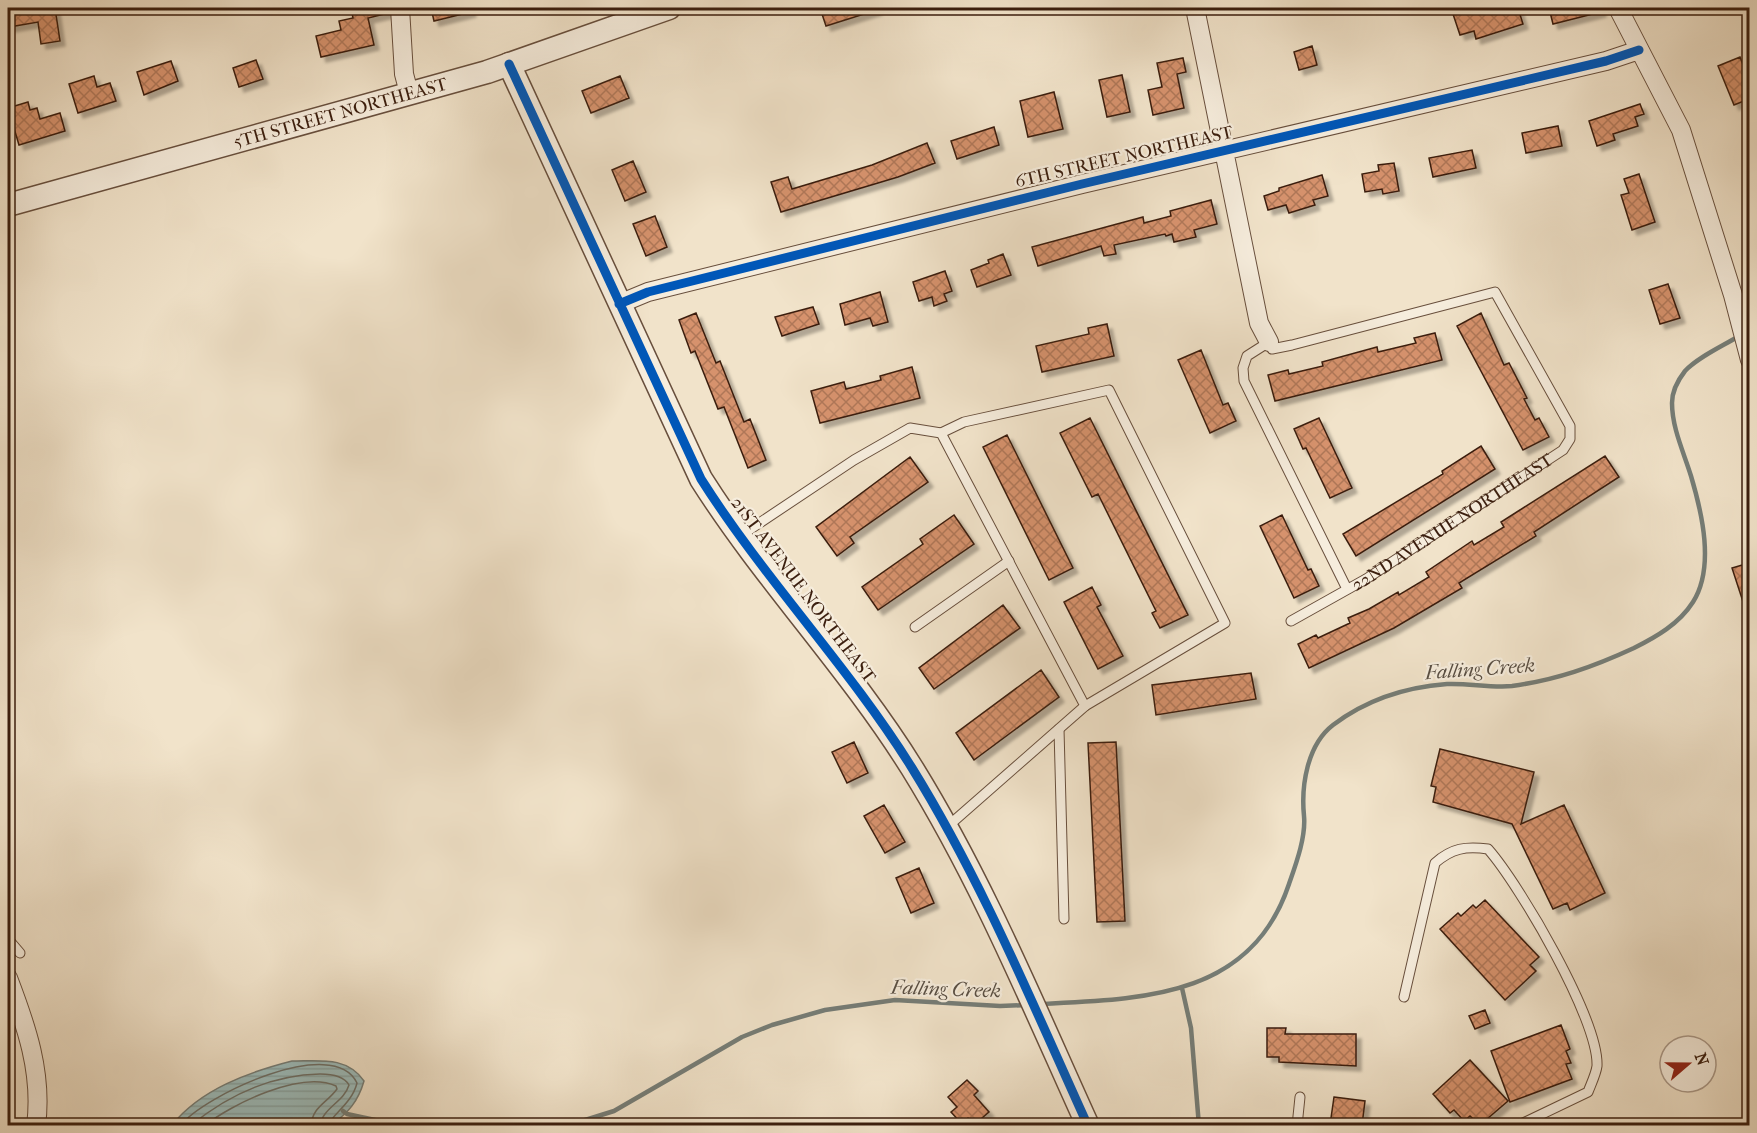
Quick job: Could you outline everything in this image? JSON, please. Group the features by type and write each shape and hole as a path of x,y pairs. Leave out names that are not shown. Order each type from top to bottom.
{"street":[{"path":"400,8 405,75 409,93"},
{"name":"5TH STREET NORTHEAST","path":"8,205 509,64 669,8"},
{"path":"1195,8 1259,323 1269,342"},
{"path":"1618,8 1664,92 1681,130 1733,295 1749,360"},
{"name":"6TH STREET NORTHEAST","path":"619,304 648,292 1224,150 1606,61 1639,50"},
{"name":"21ST AVENUE NORTHEAST","path":"509,64 697,470 740,536 881,722 947,827 991,914 1088,1125"},
{"path":"8,978 27,1030 33,1056 37,1089 36,1125"}],"lane":[{"name":"22ND AVENUE NORTHEAST","path":"1495,292 1538,365 1570,426 1570,439 1563,450 1366,579 1347,589 1244,381 1243,368 1247,356 1269,342 1272,349 1292,345 1495,292"},
{"path":"740,536 854,460 910,428 941,433 964,422 1109,390 1225,623 1085,706 947,827"},
{"path":"941,433 1085,706"},
{"path":"915,627 1009,561"},
{"path":"1291,621 1347,589"},
{"path":"1059,729 1064,919"},
{"path":"1404,997 1435,863 1448,852 1467,846 1488,849 1503,866 1552,947 1589,1029 1597,1066 1588,1092 1517,1125"},
{"path":"8,939 20,953"},
{"path":"1297,1125 1300,1097"}],"water":[{"path":"292,1061 332,1062 349,1067 364,1081 362,1088 347,1111 331,1125 172,1125 197,1101 211,1092 243,1077"}],"building":[{"path":"8,8 55,8 60,41 41,44 38,22 9,27"},
{"path":"351,8 389,8 389,13 368,18 374,45 321,57 316,36 341,30 339,21 353,18"},
{"path":"431,8 470,8 471,12 434,21"},
{"path":"820,8 877,8 877,10 826,26"},
{"path":"1451,8 1518,8 1523,24 1476,39 1474,31 1460,35"},
{"path":"1549,8 1601,8 1601,12 1553,24"},
{"path":"1312,46 1317,65 1299,70 1294,52"},
{"path":"1740,57 1749,80 1749,99 1734,105 1718,66"},
{"path":"1183,58 1186,72 1177,74 1184,108 1153,115 1148,90 1162,87 1157,63"},
{"path":"256,60 263,79 239,87 233,68"},
{"path":"171,61 178,81 144,95 137,72"},
{"path":"1122,75 1130,112 1107,117 1099,80"},
{"path":"94,76 97,87 110,83 116,101 78,113 69,84"},
{"path":"620,76 629,98 591,113 582,91"},
{"path":"1054,92 1063,129 1028,137 1020,101"},
{"path":"28,102 30,110 37,108 40,119 60,113 65,131 19,145 8,108"},
{"path":"1640,104 1644,114 1635,117 1638,126 1613,134 1615,140 1597,146 1589,121"},
{"path":"1558,126 1562,146 1526,153 1522,133"},
{"path":"994,127 999,145 957,159 951,141"},
{"path":"927,143 935,163 898,177 781,212 771,182 788,177 792,189 872,165"},
{"path":"1472,150 1476,168 1433,177 1429,158"},
{"path":"633,161 646,192 625,201 612,170"},
{"path":"1394,163 1399,191 1383,194 1382,189 1365,192 1362,174 1379,171 1378,165"},
{"path":"1639,174 1655,222 1632,230 1621,195 1629,193 1624,179"},
{"path":"1322,175 1328,196 1313,200 1315,205 1289,213 1286,205 1268,210 1264,196 1279,191 1279,188"},
{"path":"1211,200 1217,224 1194,230 1196,237 1174,242 1172,234 1166,236 1165,234 1114,245 1116,254 1104,256 1101,246 1038,266 1032,247 1143,217 1144,223 1171,216 1170,211"},
{"path":"655,216 667,247 646,256 633,224"},
{"path":"1003,254 1011,275 977,287 971,270"},
{"path":"945,271 952,291 944,294 947,301 934,306 932,297 919,301 913,282"},
{"path":"1668,284 1680,318 1660,324 1649,290"},
{"path":"880,292 888,322 873,326 870,318 845,325 840,304"},
{"path":"813,307 819,324 782,336 775,317"},
{"path":"696,313 716,363 720,361 744,422 750,419 766,460 748,468 724,407 718,409 695,351 691,353 679,320"},
{"path":"1481,313 1504,365 1509,363 1527,398 1524,399 1535,420 1539,418 1549,437 1523,450 1457,326"},
{"path":"1107,324 1114,356 1042,372 1036,346 1089,334 1088,328"},
{"path":"1435,333 1442,360 1275,401 1268,375 1288,370 1289,374 1323,366 1322,362 1377,347 1378,352 1416,343 1414,338"},
{"path":"1201,350 1223,405 1228,403 1236,421 1210,433 1178,360"},
{"path":"912,367 920,398 820,423 811,391 844,382 846,389 881,380 880,376"},
{"path":"1090,418 1188,615 1160,628 1152,613 1156,611 1098,494 1092,497 1060,433"},
{"path":"1319,418 1352,488 1330,498 1306,448 1303,449 1294,429"},
{"path":"1007,435 1073,568 1049,580 983,447"},
{"path":"1481,446 1495,469 1356,556 1343,534 1443,474 1442,471"},
{"path":"1605,456 1619,477 1534,532 1536,536 1459,583 1462,588 1394,628 1309,668 1298,644 1316,635 1318,638 1350,623 1348,618 1398,592 1399,595 1429,577 1426,572 1472,541 1474,545 1504,527 1501,522"},
{"path":"910,457 928,482 850,537 854,543 837,556 816,527"},
{"path":"954,515 974,544 878,610 862,587 923,544 920,539"},
{"path":"1282,515 1308,570 1311,569 1319,586 1294,598 1260,526"},
{"path":"1749,563 1749,614 1747,614 1732,568"},
{"path":"1092,587 1101,605 1097,607 1123,656 1098,669 1064,602"},
{"path":"1003,605 1020,628 934,689 919,668"},
{"path":"1041,670 1059,697 974,760 956,733"},
{"path":"1251,673 1256,699 1156,715 1152,685"},
{"path":"854,742 868,773 847,783 832,752"},
{"path":"1116,742 1125,921 1097,922 1088,743"},
{"path":"1440,749 1534,772 1521,824 1564,805 1605,893 1570,910 1567,903 1553,909 1512,824 1433,802 1436,787 1431,786"},
{"path":"884,805 905,842 885,853 864,816"},
{"path":"919,868 934,903 911,913 896,878"},
{"path":"1485,900 1539,957 1530,965 1536,971 1505,1000 1440,929 1458,913 1461,916 1473,905 1476,908"},
{"path":"1485,1010 1490,1023 1475,1029 1469,1016"},
{"path":"1561,1025 1570,1049 1566,1051 1571,1063 1566,1064 1572,1079 1510,1102 1491,1051"},
{"path":"1267,1028 1286,1028 1285,1034 1356,1034 1356,1066 1279,1062 1279,1057 1267,1057"},
{"path":"1470,1060 1508,1101 1480,1125 1470,1116 1464,1121 1454,1110 1450,1113 1433,1094"},
{"path":"967,1080 978,1091 974,1095 989,1112 974,1125 968,1118 962,1124 951,1112 957,1107 948,1097"},
{"path":"1334,1097 1365,1101 1362,1125 1330,1125"}],"waterway":[{"name":"Falling Creek","path":"1041,1004 1117,999 1154,994 1189,985 1221,971 1249,950 1272,922 1295,868 1303,833 1305,779 1317,743 1333,725 1359,708 1387,696 1417,688 1447,684 1512,686 1559,676 1589,667 1634,648 1659,634 1681,617 1693,602 1700,588 1705,557 1702,523 1695,491 1674,422 1673,395 1680,378 1690,366 1739,336"},
{"path":"1182,988 1191,1028 1199,1126"},
{"name":"Falling Creek","path":"566,1126 614,1111 742,1037 772,1025 825,1010 895,1000 1000,1006 1027,1005"},
{"name":"Falling Creek","path":"343,1111 347,1114 403,1126"}],"cycle path":[{"path":"619,304 648,292 1082,184 1606,61 1639,50"},
{"path":"509,64 701,479 752,553 861,694 912,768 984,899 1088,1126"}]}
